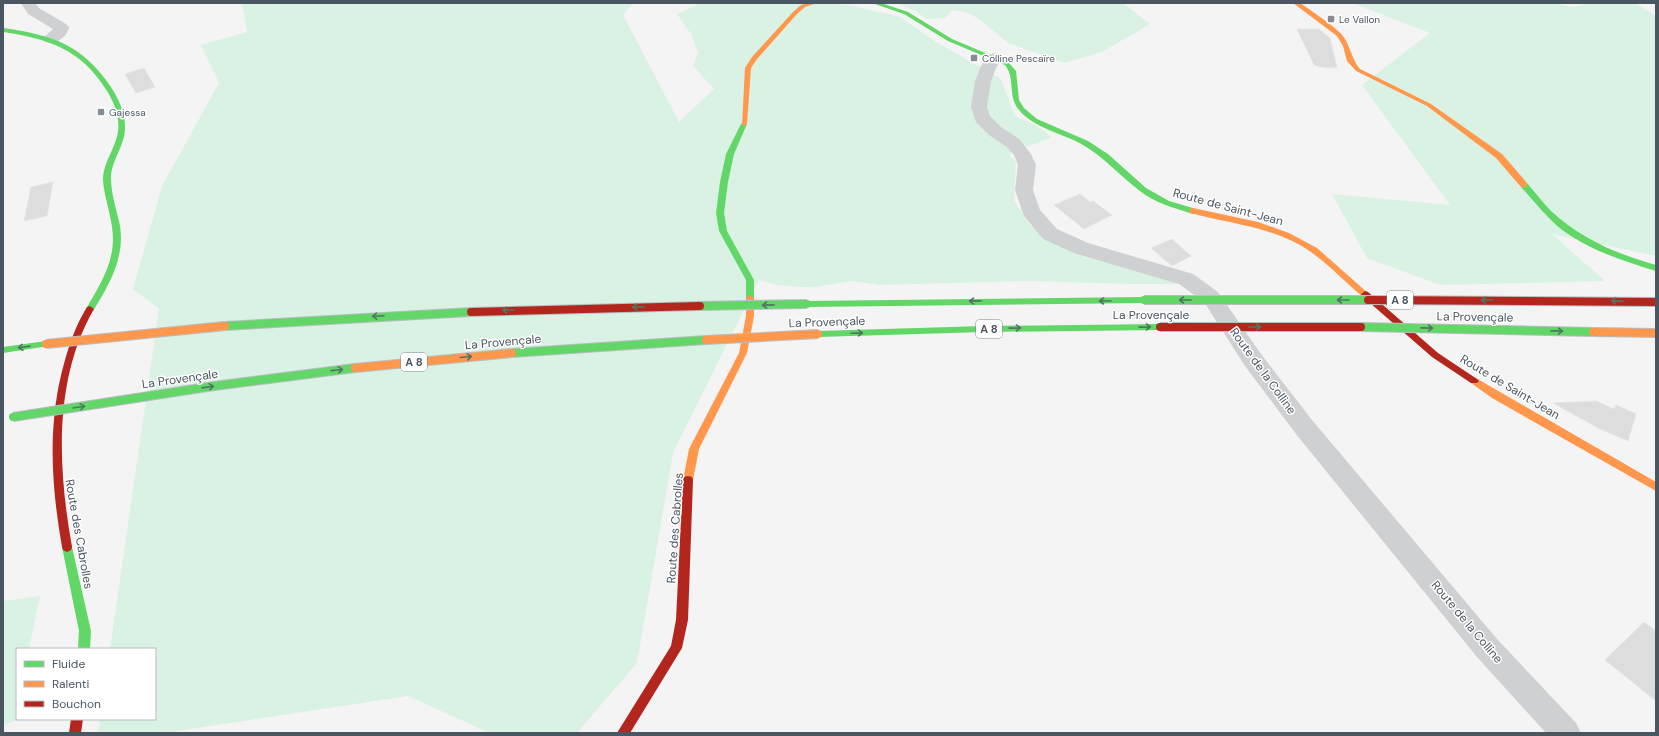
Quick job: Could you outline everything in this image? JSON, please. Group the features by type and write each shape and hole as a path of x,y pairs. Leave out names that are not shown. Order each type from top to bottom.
{"main road":[{"name":"Route des Cabrolles","path":"623,733 676,648 682,620 687,488 694,449 743,353 750,316 750,280 723,231 720,213 724,182 730,154 744,126 748,68 754,58 795,13 803,6 814,3"},
{"path":"876,3 906,12 949,39 995,58"},
{"path":"1296,3 1339,35 1346,46 1350,61 1358,70 1429,105 1499,156 1553,218 1582,239 1628,260 1656,268"},
{"name":"Route des Cabrolles","path":"3,30 32,33 74,50 84,58 105,82 113,95 122,124 121,138 112,157 107,173 108,193 116,231 117,254 108,280 87,315 73,347 65,376 57,421 56,466 60,512 85,631 84,648"},
{"name":"Route de Saint-Jean","path":"995,58 1007,64 1013,71 1016,100 1022,109 1035,120 1085,143 1105,156 1143,190 1166,203 1198,213 1258,225 1286,235 1314,250 1435,355 1495,395 1656,487"},
{"name":"La Provençale","path":"3,350 211,326 348,317 521,310 807,304 1144,300 1656,302"},
{"name":"La Provençale","path":"3,419 254,380 336,370 534,351 818,334 984,329 1160,327 1383,327 1656,333"},
{"path":"75,733 77,720"}],"street":[{"path":"28,3 33,11 61,27 60,32 50,39"},
{"name":"Route de la Colline","path":"995,58 989,66 983,81 979,107 982,118 995,131 1013,143 1022,154 1027,165 1024,190 1031,212 1050,234 1081,248 1186,279 1211,297 1253,360 1304,427 1487,648 1566,733"}],"green space":[{"path":"242,3 633,3 623,15 679,122 714,89 693,66 698,53 691,34 677,14 701,3 830,3 853,6 900,17 936,42 1001,79 1015,116 1034,124 1052,137 1009,154 1016,162 1014,200 1030,225 1051,239 1182,284 1029,281 879,285 852,281 814,287 800,287 777,285 759,280 673,453 637,663 577,733 490,733 408,696 164,733 98,733 100,720 156,720 156,648 110,648 159,309 133,289 162,186 219,83 201,45 247,32"},
{"path":"897,3 1120,3 1124,4 1150,24 1102,52 1064,63 1008,43 979,19 966,12 952,10 946,18 927,19 913,10"},
{"path":"1352,3 1553,3 1572,7 1592,3 1635,3 1656,16 1656,256 1552,234 1605,281 1440,285 1367,258 1332,194 1450,205 1362,85 1430,33"},
{"path":"40,596 29,648 16,648 16,720 3,726 3,601"}],"building":[{"path":"1297,29 1319,29 1330,38 1337,68 1314,65"},
{"path":"144,68 155,87 136,93 125,74"},
{"path":"53,182 47,216 24,221 31,187"},
{"path":"1080,194 1090,202 1093,201 1112,215 1084,229 1054,205"},
{"path":"1172,239 1191,256 1172,266 1151,248"},
{"path":"1596,401 1614,409 1616,405 1636,414 1628,441 1600,429 1553,403"},
{"path":"1644,622 1656,631 1656,701 1605,660"}],"traffic: fast":[{"path":"875,3 906,13 950,40 1007,64 1013,71 1016,100 1022,109 1035,120 1085,143 1105,156 1143,190 1166,203 1193,211"},
{"path":"3,30 20,32 51,40 77,53 99,74 112,93 119,111 122,132 109,164 107,177 109,197 116,228 116,250 107,280 90,309"},
{"path":"744,124 730,154 724,182 720,213 723,231 750,280 750,298"},
{"path":"1524,185 1549,213 1575,235 1615,255 1656,268"},
{"path":"807,304 1144,300"},
{"path":"1144,300 1368,300"},
{"path":"700,306 807,304"},
{"path":"225,326 471,312"},
{"path":"818,334 984,329 1160,327"},
{"path":"1361,327 1593,332"},
{"path":"512,353 706,340"},
{"path":"3,350 46,344"},
{"path":"13,417 214,386 355,368"},
{"path":"67,547 85,631 84,648"}],"traffic: slow":[{"path":"744,124 748,68 754,58 795,13 803,6 814,3"},
{"path":"1296,3 1339,35 1346,46 1350,61 1358,70 1429,105 1499,156 1524,185"},
{"path":"1193,211 1258,225 1286,235 1314,250 1365,294"},
{"path":"688,480 694,449 743,353 750,316 750,298"},
{"path":"46,344 225,326"},
{"path":"1593,332 1656,333"},
{"path":"706,340 818,334"},
{"path":"355,368 512,353"},
{"path":"1474,381 1495,395 1656,487"}],"traffic: jam":[{"path":"1365,294 1435,355 1474,381"},
{"path":"1368,300 1656,302"},
{"path":"471,312 700,306"},
{"path":"67,547 57,472 58,422 61,397 73,348 78,333 90,309"},
{"path":"1160,327 1361,327"},
{"path":"623,733 676,648 682,620 688,480"},
{"path":"75,733 77,720"}],"place":[{"name":"Le Vallon","path":"1331,19"},
{"name":"Colline Pescaïre","path":"974,58"},
{"name":"Gajessa","path":"101,112"}]}
